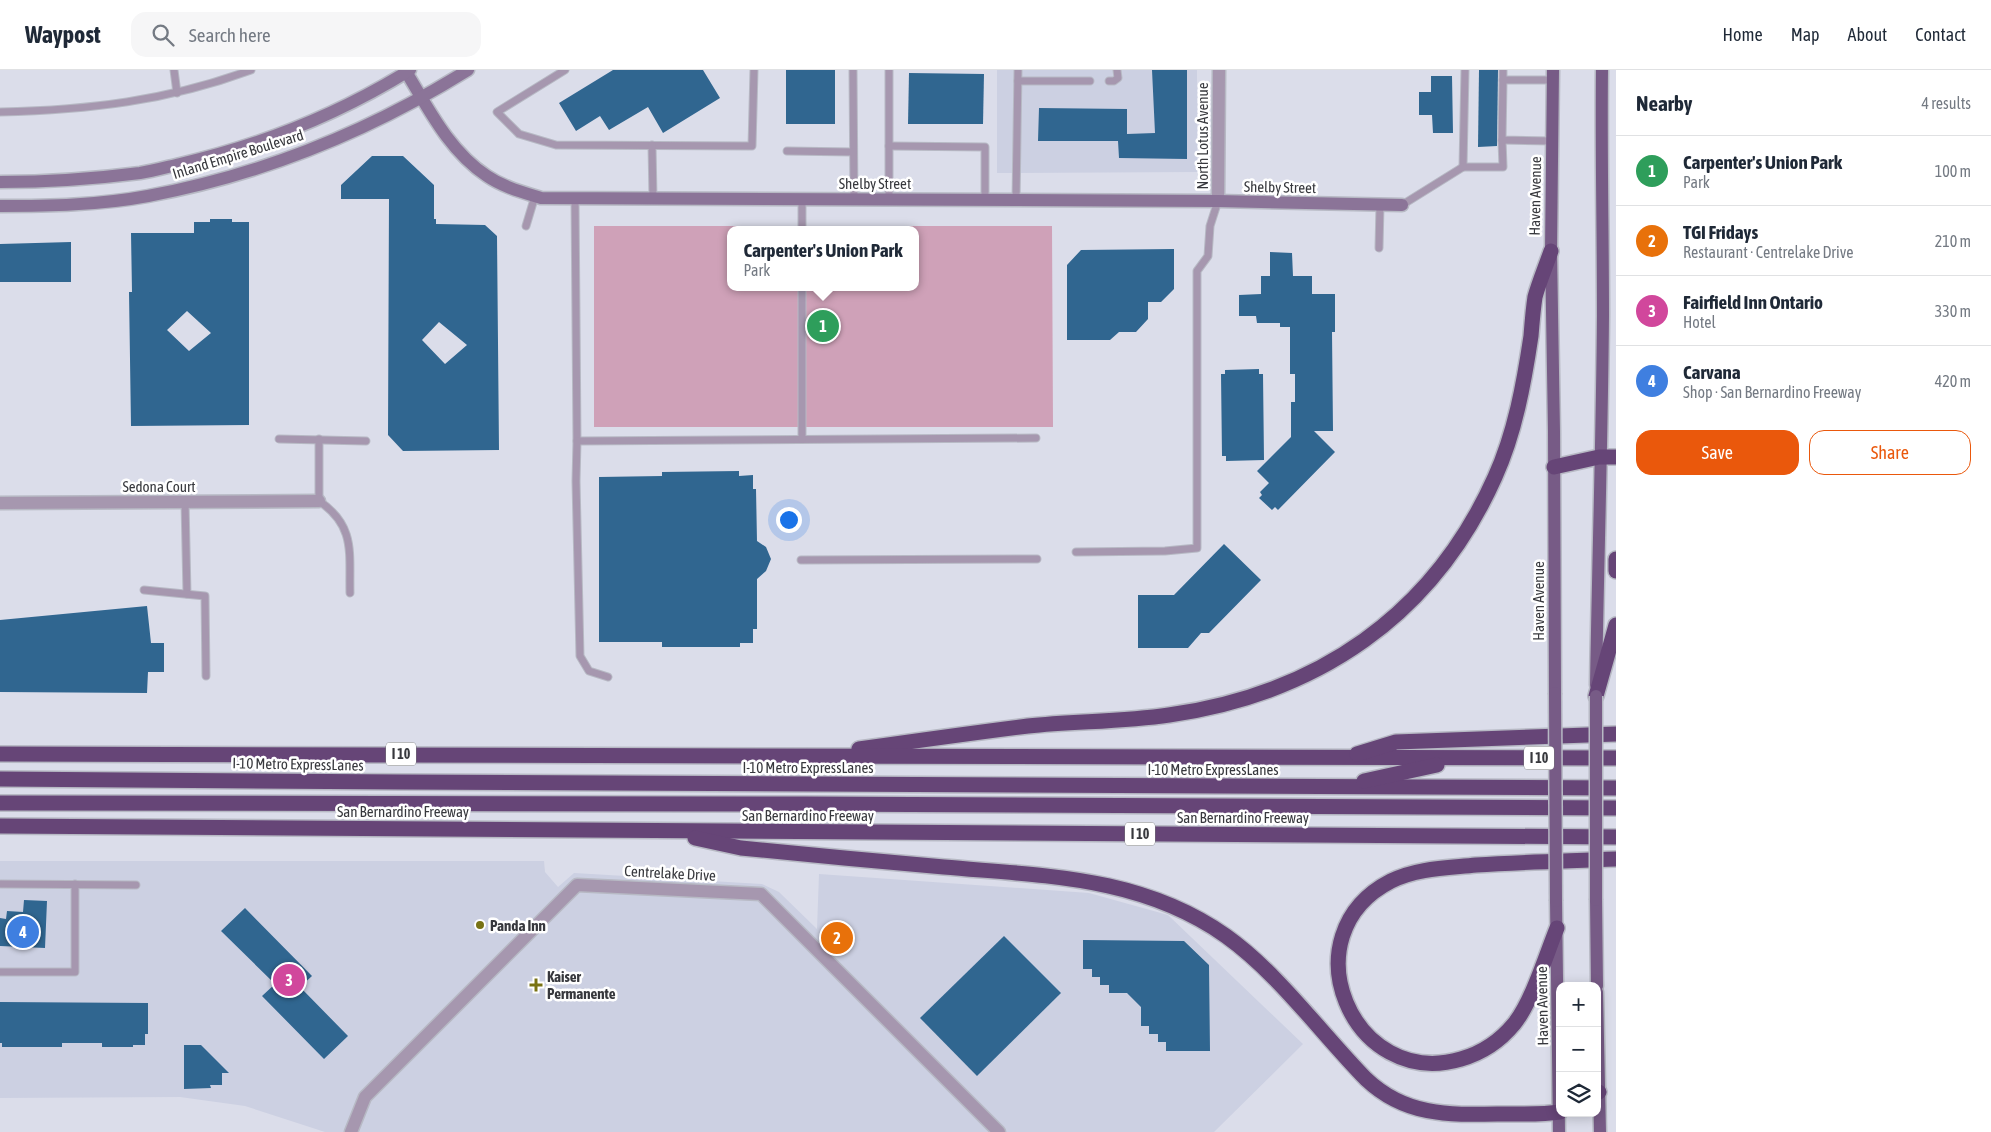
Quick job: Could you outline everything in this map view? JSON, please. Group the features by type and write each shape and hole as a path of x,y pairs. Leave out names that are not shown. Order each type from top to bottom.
{"highway":[{"path":"802,757 1030,726 1120,721 1203,710 1236,702 1283,686 1316,670 1357,646 1400,610 1437,573 1465,533 1496,475 1512,429 1523,379 1535,296 1551,251"},
{"path":"1554,467 1600,457 1616,457"},
{"path":"1616,559 1616,571"},
{"path":"1596,696 1616,625"},
{"path":"1341,758 1396,742 1616,734"},
{"name":"I 10","path":"0,754 1616,758"},
{"path":"1338,787 1462,759"},
{"name":"I-10 Metro ExpressLanes","path":"0,779 1616,788"},
{"path":"0,803 1616,808"},
{"name":"San Bernardino Freeway","path":"0,826 1616,837"},
{"path":"664,832 741,848 1058,878 1124,889 1177,908 1202,920 1227,936 1267,972 1370,1083 1401,1104 1417,1109 1452,1115 1556,1112"},
{"path":"1557,928 1520,1016 1506,1033 1491,1046 1464,1058 1433,1063 1410,1059 1390,1051 1373,1040 1358,1024 1346,1003 1342,991 1338,963 1343,934 1351,918 1362,903 1390,881 1407,874 1444,868 1531,862 1616,860"}],"main road":[{"path":"1597,982 1596,696 1603,318 1602,70"},
{"name":"Haven Avenue","path":"1553,75 1551,251 1559,1072"},
{"path":"1597,1027 1598,1072"},
{"name":"Haven Avenue","path":"1559,1117 1560,1132"},
{"path":"1599,1117 1600,1132"}],"street":[{"name":"Inland Empire Boulevard","path":"0,206 99,202 146,197 204,184 261,168 329,142 422,97 468,70"},
{"name":"North Lotus Avenue","path":"1218,201 1219,70"},
{"name":"Inland Empire Boulevard","path":"0,182 65,180 141,172 208,158 262,141 334,112 407,71"},
{"name":"Shelby Street","path":"407,71 446,136 466,160 487,176 511,188 541,198 1218,201 1402,206"},
{"name":"Sedona Court","path":"0,503 319,501"},
{"name":"Centrelake Drive","path":"351,1132 365,1097 577,885 761,894 999,1132"}],"lane":[{"path":"174,70 177,93"},
{"path":"0,112 63,110 134,102 177,93 251,70"},
{"path":"565,70 497,112 519,134 556,145 752,146 754,70"},
{"path":"853,70 854,199"},
{"path":"889,70 889,200"},
{"path":"1016,200 1018,70"},
{"path":"1109,81 1114,81 1118,78 1117,70"},
{"path":"1463,167 1465,70"},
{"path":"1402,206 1463,167 1503,167 1504,70"},
{"path":"1503,80 1553,75"},
{"path":"1018,81 1090,81"},
{"path":"1502,140 1552,141"},
{"path":"652,145 653,198"},
{"path":"889,146 985,147 985,200"},
{"path":"786,151 853,152"},
{"path":"526,226 535,196"},
{"path":"575,198 576,500 580,656 589,671 608,676"},
{"path":"802,199 802,226"},
{"path":"1076,552 1165,551 1196,548 1197,271 1208,256 1210,226 1218,201"},
{"path":"1379,248 1380,205"},
{"path":"802,291 802,439"},
{"path":"279,438 366,440"},
{"path":"577,441 1036,438"},
{"path":"319,439 319,501 334,511 348,539 350,593"},
{"path":"185,502 187,594"},
{"path":"801,560 1037,559"},
{"path":"144,590 205,596 206,676"},
{"path":"0,884 136,885"},
{"path":"0,972 75,972 75,884"}],"shaded area":[{"path":"997,70 1197,70 1197,172 997,173"},
{"path":"594,226 727,226 727,291 919,291 919,226 1052,226 1053,427 594,427"},
{"path":"0,861 544,861 545,872 558,887 574,873 762,884 779,892 817,929 819,874 1089,893 1168,915 1303,1044 1214,1132 325,1132 245,1106 180,1097 0,1098"}],"building":[{"path":"613,70 703,70 720,98 663,133 648,107 609,130 600,116 576,131 559,103"},
{"path":"786,70 835,70 835,124 786,124"},
{"path":"1152,70 1187,70 1187,159 1119,158 1118,141 1038,141 1039,108 1127,109 1127,134 1155,133"},
{"path":"1479,70 1498,70 1497,146 1478,147"},
{"path":"909,73 984,74 983,124 908,124"},
{"path":"1431,76 1452,76 1453,133 1433,133 1432,115 1419,115 1419,92 1431,92"},
{"path":"372,156 403,156 434,185 434,219 436,219 436,224 485,225 497,236 499,450 403,451 388,435 389,199 341,199 341,185","holes":["439,322 467,345 445,364 422,340"]},
{"path":"210,219 232,219 232,222 249,222 249,425 131,426 129,292 132,292 131,233 194,233 194,222 210,222","holes":["187,311 211,333 189,351 167,330"]},
{"path":"71,242 71,282 0,282 0,244"},
{"path":"1174,249 1174,289 1161,302 1148,302 1148,319 1136,332 1119,332 1110,340 1067,340 1067,265 1081,250"},
{"path":"1270,252 1292,253 1293,276 1312,276 1312,294 1335,294 1335,332 1332,332 1333,431 1314,431 1335,452 1278,510 1275,507 1272,510 1259,498 1262,495 1260,492 1269,483 1257,471 1291,437 1291,402 1295,402 1295,374 1290,374 1290,327 1280,327 1280,323 1257,323 1256,316 1239,316 1239,295 1261,294 1261,276 1270,276"},
{"path":"1259,369 1259,374 1263,374 1264,460 1226,461 1226,456 1222,456 1221,374 1225,374 1225,370"},
{"path":"739,471 739,476 753,475 753,489 756,489 757,541 766,547 771,559 766,571 757,579 757,629 753,629 753,643 740,643 740,647 662,647 662,642 599,642 599,477 662,476 662,472"},
{"path":"1224,544 1261,580 1209,633 1201,633 1188,648 1138,648 1138,595 1174,595"},
{"path":"147,606 151,643 164,643 164,672 148,672 147,693 0,692 0,620"},
{"path":"24,900 47,901 45,948 0,946 0,918 6,919 7,911 23,912"},
{"path":"245,908 312,976 300,987 348,1036 324,1059 262,996 275,984 221,931"},
{"path":"1004,936 1061,993 977,1076 920,1018"},
{"path":"1083,940 1184,941 1209,965 1210,1051 1166,1051 1166,1042 1158,1042 1158,1034 1149,1034 1149,1026 1141,1026 1141,1007 1127,993 1109,993 1109,985 1100,985 1100,977 1092,977 1092,969 1083,969"},
{"path":"0,1002 148,1003 148,1034 145,1034 145,1045 133,1045 133,1047 102,1047 102,1043 62,1043 62,1047 2,1047 2,1043 0,1043"},
{"path":"184,1045 201,1045 229,1073 222,1073 222,1085 210,1085 211,1088 184,1089"}],"place":[{"name":"Carpenter's Union Park","path":"823,326"},
{"name":"Panda Inn","path":"480,925"},
{"name":"Carvana","path":"23,932"},
{"name":"TGI Fridays","path":"837,938"},
{"name":"Fairfield Inn Ontario","path":"289,980"},
{"name":"Kaiser Permanente","path":"536,985"}]}
